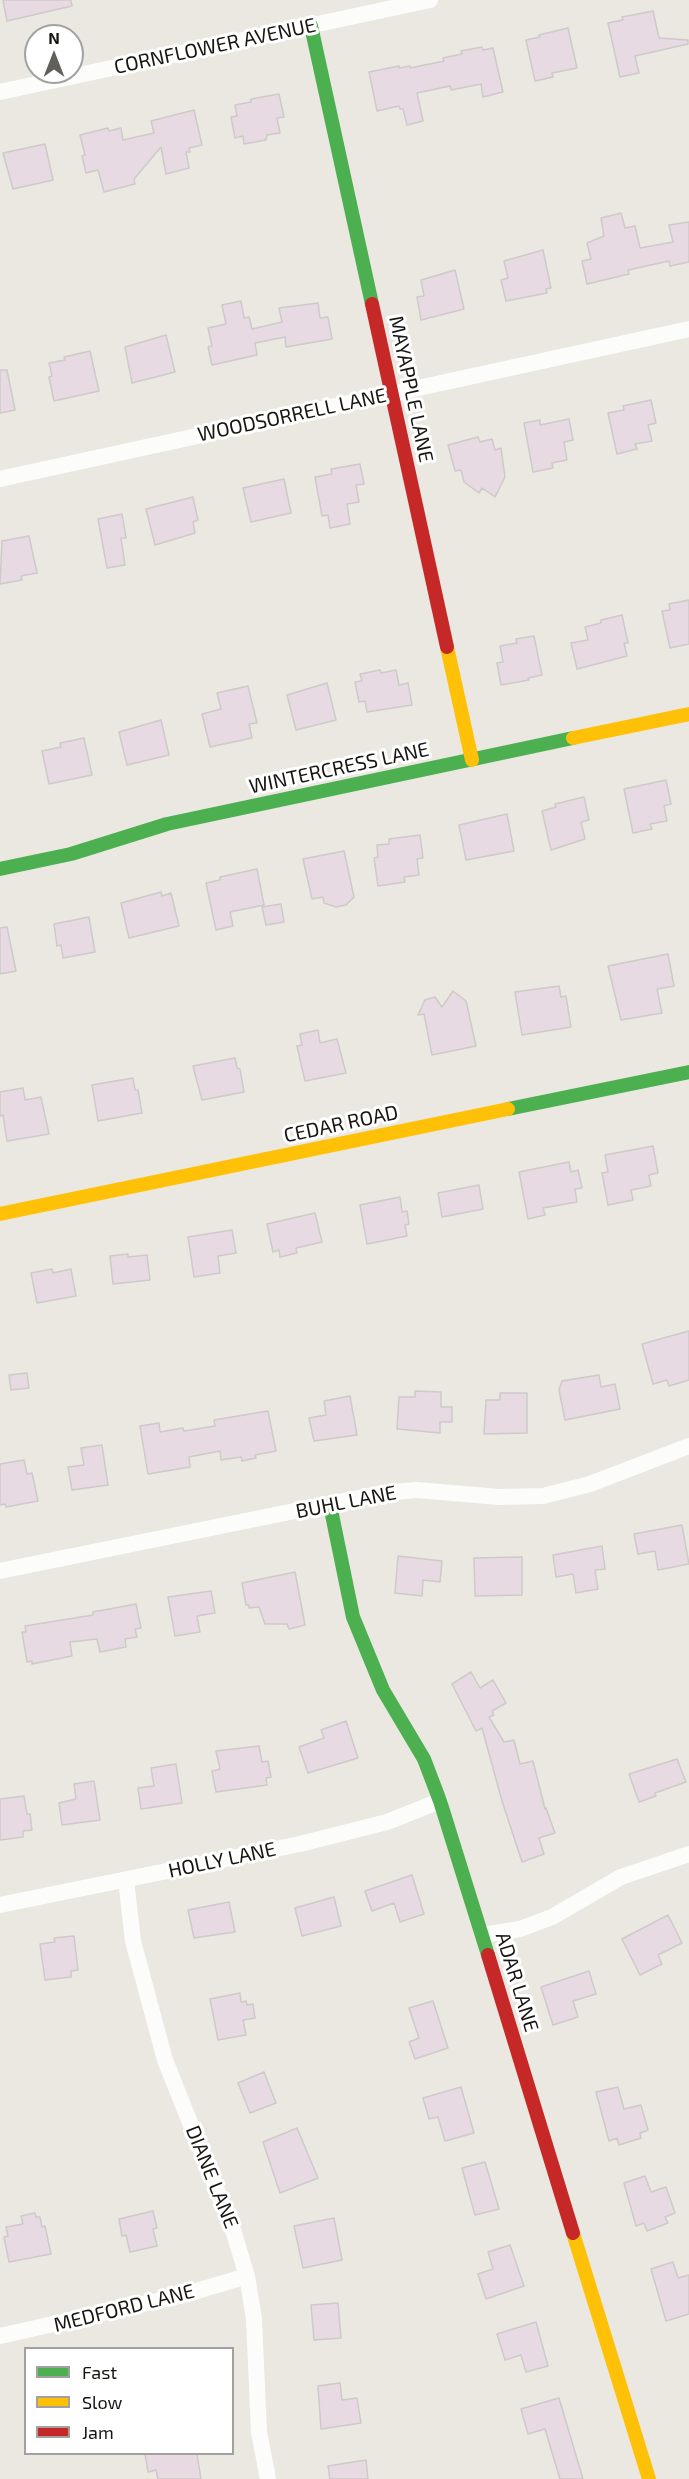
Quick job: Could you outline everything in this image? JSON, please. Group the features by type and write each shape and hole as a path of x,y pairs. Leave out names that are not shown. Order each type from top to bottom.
{"street":[{"name":"CORNFLOWER AVENUE","path":"0,92 430,0"},
{"name":"MAYAPPLE LANE","path":"311,26 472,760"},
{"name":"WOODSORRELL LANE","path":"0,479 689,329"},
{"name":"WINTERCRESS LANE","path":"0,869 70,855 117,838 167,824 689,714"},
{"name":"CEDAR ROAD","path":"0,1214 689,1072"},
{"name":"BUHL LANE","path":"0,1571 384,1493 417,1490 499,1497 543,1496 590,1484 689,1446"},
{"name":"ADAR LANE","path":"330,1505 353,1617 384,1690 424,1759 440,1801 649,2479"},
{"name":"HOLLY LANE","path":"0,1905 300,1844 387,1822 440,1801"},
{"path":"483,1935 520,1929 552,1917 621,1877 689,1854"},
{"name":"DIANE LANE","path":"126,1880 133,1941 165,2060 234,2233 247,2276 254,2319 259,2432 268,2479"},
{"name":"MEDFORD LANE","path":"0,2336 183,2295 247,2276"}],"building":[{"path":"3,0 71,0 72,6 7,21"},
{"path":"653,11 659,38 688,40 688,44 635,56 639,73 620,77 608,23 623,20 622,17"},
{"path":"568,28 577,68 552,73 553,77 535,81 526,40"},
{"path":"482,47 483,50 493,48 503,92 483,97 481,84 451,90 450,86 417,93 423,121 407,125 403,109 399,106 377,111 369,72 399,66 399,68 410,66 410,68 444,61 443,58 462,54 461,51"},
{"path":"279,94 284,117 277,118 280,133 267,135 266,140 244,144 243,136 235,138 231,117 237,116 235,105 251,102 251,99"},
{"path":"194,110 202,145 189,148 190,152 186,152 189,168 166,174 161,147 134,179 135,184 104,192 98,170 86,173 82,156 85,155 80,135 108,128 109,131 121,128 123,140 154,133 151,121"},
{"path":"45,144 53,180 13,189 3,153"},
{"path":"621,213 625,228 635,226 640,248 673,242 669,225 689,222 689,262 670,266 669,261 628,270 629,274 587,284 582,261 591,259 587,243 604,236 601,218"},
{"path":"543,250 551,288 546,289 547,293 506,301 501,280 508,278 504,261"},
{"path":"455,270 464,309 421,320 417,297 424,296 421,280"},
{"path":"241,301 244,318 249,317 252,329 282,322 279,308 318,303 320,318 328,317 332,339 286,347 285,337 255,343 257,355 212,365 208,347 212,346 208,328 226,324 222,305"},
{"path":"166,335 175,372 132,383 125,347"},
{"path":"90,351 99,391 54,401 49,377 52,376 49,363"},
{"path":"0,370 7,370 15,410 0,413"},
{"path":"651,400 656,423 648,425 652,441 635,444 637,449 617,454 608,413 624,410 623,406"},
{"path":"569,419 573,440 564,442 567,460 552,463 553,468 533,472 524,423 540,420 540,425"},
{"path":"478,437 480,442 492,439 495,450 501,448 505,477 495,497 482,488 479,493 464,482 461,470 455,471 448,445"},
{"path":"360,464 364,484 356,485 359,502 347,504 350,524 330,528 328,515 322,516 315,477 332,474 331,469"},
{"path":"284,479 291,513 251,522 243,488"},
{"path":"193,497 198,520 193,522 195,533 155,545 146,509"},
{"path":"122,514 126,538 121,538 125,565 107,568 98,519"},
{"path":"29,536 37,573 21,576 22,580 0,584 2,541"},
{"path":"689,600 689,644 670,648 662,611 670,610 669,604"},
{"path":"622,615 628,643 624,643 627,656 577,669 571,643 588,640 585,627"},
{"path":"534,636 542,675 501,685 497,663 503,662 500,646 517,643 516,639"},
{"path":"380,670 381,673 396,670 399,685 408,683 412,705 367,712 365,701 359,702 355,682 362,681 360,674"},
{"path":"327,683 336,720 296,730 287,695"},
{"path":"248,686 257,723 249,724 252,738 210,747 202,714 221,709 217,693"},
{"path":"161,720 169,755 127,765 119,732"},
{"path":"84,738 92,775 49,784 42,751 61,747 60,743"},
{"path":"666,780 671,804 664,806 667,821 650,824 652,829 633,833 624,789"},
{"path":"584,797 589,820 581,822 585,839 551,850 542,811 556,807 555,804"},
{"path":"507,814 514,851 466,860 459,825"},
{"path":"420,835 423,858 417,859 419,875 404,877 405,882 378,886 374,858 378,857 377,845 389,844 389,839"},
{"path":"344,851 354,897 346,905 336,907 324,903 323,897 312,899 303,859"},
{"path":"257,869 264,905 230,912 233,926 216,930 206,883 220,880 220,877"},
{"path":"161,892 162,896 171,893 179,926 129,938 121,903"},
{"path":"281,904 284,922 266,925 262,907"},
{"path":"89,917 95,952 63,958 61,945 57,946 54,924"},
{"path":"7,927 16,971 0,974 0,928"},
{"path":"668,954 674,986 657,989 662,1013 621,1020 608,966"},
{"path":"559,986 561,997 566,996 571,1027 522,1035 515,992"},
{"path":"453,991 466,1001 476,1046 432,1055 424,1014 418,1015 425,1000 435,997 442,1007"},
{"path":"318,1030 320,1043 337,1039 346,1073 305,1081 297,1046 302,1045 300,1034"},
{"path":"235,1058 237,1068 240,1069 244,1092 202,1100 193,1066"},
{"path":"133,1078 135,1090 138,1090 142,1113 98,1121 92,1085"},
{"path":"23,1088 25,1100 41,1097 49,1134 7,1141 3,1115 0,1116 0,1092"},
{"path":"653,1146 658,1173 649,1175 651,1186 631,1190 633,1200 608,1205 602,1173 608,1172 605,1155"},
{"path":"569,1162 571,1172 578,1170 582,1188 575,1189 577,1202 543,1208 545,1215 528,1219 519,1172"},
{"path":"479,1185 483,1209 442,1217 438,1193"},
{"path":"400,1197 402,1212 407,1211 409,1224 405,1225 407,1236 367,1244 360,1205"},
{"path":"315,1213 322,1242 296,1248 297,1253 280,1257 279,1250 273,1252 267,1224"},
{"path":"232,1230 236,1253 218,1256 220,1273 194,1277 188,1237"},
{"path":"128,1254 128,1257 147,1255 150,1280 113,1284 110,1256"},
{"path":"52,1269 53,1273 71,1269 76,1296 37,1303 31,1273"},
{"path":"689,1331 689,1380 669,1386 667,1380 653,1384 642,1344"},
{"path":"27,1373 29,1388 11,1390 9,1375"},
{"path":"599,1375 601,1387 615,1384 620,1409 565,1420 559,1390 562,1381"},
{"path":"415,1391 441,1392 441,1407 452,1407 452,1422 440,1422 440,1433 397,1429 399,1397 415,1397"},
{"path":"500,1393 527,1393 527,1433 484,1434 486,1400 500,1400"},
{"path":"350,1396 357,1435 314,1441 309,1418 326,1415 324,1401"},
{"path":"268,1411 276,1451 255,1455 256,1458 242,1461 241,1457 221,1460 220,1451 189,1457 190,1467 148,1474 140,1426 159,1423 160,1432 183,1428 184,1431 215,1426 214,1420"},
{"path":"102,1445 108,1485 72,1490 68,1467 84,1465 81,1448"},
{"path":"24,1460 27,1474 32,1473 38,1501 6,1507 5,1504 0,1505 0,1464"},
{"path":"682,1525 689,1564 658,1570 655,1551 638,1554 634,1534"},
{"path":"602,1546 605,1569 595,1570 598,1589 576,1593 573,1574 556,1577 553,1555"},
{"path":"398,1556 442,1561 440,1582 423,1580 422,1596 395,1593"},
{"path":"522,1557 522,1595 475,1596 474,1558"},
{"path":"295,1572 305,1625 289,1629 287,1624 265,1624 259,1607 249,1608 249,1605 246,1605 242,1583"},
{"path":"211,1591 215,1613 197,1616 200,1632 175,1636 168,1597"},
{"path":"136,1604 141,1628 135,1629 137,1637 125,1639 126,1647 100,1652 97,1639 70,1642 72,1656 32,1664 32,1661 27,1662 22,1632 26,1632 25,1626 93,1615 93,1612"},
{"path":"471,1672 480,1688 493,1680 506,1703 492,1711 494,1715 489,1717 504,1742 514,1740 520,1764 533,1761 545,1809 555,1833 539,1838 544,1854 522,1862 482,1728 476,1731 452,1684"},
{"path":"346,1721 358,1758 308,1773 299,1747 324,1738 321,1730"},
{"path":"259,1746 262,1762 268,1761 271,1777 266,1778 267,1785 216,1792 212,1771 220,1769 216,1751"},
{"path":"677,1759 686,1782 655,1793 656,1796 639,1802 629,1774"},
{"path":"176,1764 182,1803 141,1809 138,1788 154,1786 151,1768"},
{"path":"94,1781 100,1820 62,1825 59,1803 76,1799 74,1784"},
{"path":"24,1796 32,1830 23,1831 23,1837 0,1840 0,1799"},
{"path":"412,1875 424,1914 400,1922 394,1903 372,1911 365,1891"},
{"path":"334,1897 341,1926 302,1936 295,1908"},
{"path":"229,1902 235,1932 194,1938 188,1910"},
{"path":"668,1915 682,1943 658,1955 662,1964 640,1975 622,1939"},
{"path":"74,1936 78,1970 71,1971 71,1977 45,1980 40,1944 55,1942 54,1938"},
{"path":"589,1971 596,1994 573,2001 578,2017 553,2025 541,1987"},
{"path":"240,1993 241,2002 246,2001 247,2005 253,2004 255,2018 243,2020 246,2035 218,2040 210,1999"},
{"path":"433,2001 448,2048 415,2059 409,2042 419,2038 409,2008"},
{"path":"264,2072 276,2103 250,2113 238,2083"},
{"path":"461,2087 474,2133 445,2141 438,2117 429,2119 423,2098"},
{"path":"618,2087 624,2109 641,2105 648,2130 640,2133 641,2138 619,2145 617,2138 609,2141 596,2092"},
{"path":"297,2128 318,2178 280,2193 263,2142"},
{"path":"485,2162 499,2209 475,2215 462,2168"},
{"path":"645,2176 651,2192 666,2187 675,2213 665,2217 668,2223 647,2231 644,2223 636,2226 624,2183"},
{"path":"153,2211 157,2228 153,2229 157,2246 130,2252 126,2235 122,2236 119,2219"},
{"path":"35,2213 36,2217 40,2217 42,2227 45,2226 51,2254 9,2262 4,2237 8,2236 6,2227 23,2224 21,2216"},
{"path":"334,2218 342,2260 303,2268 294,2226"},
{"path":"510,2245 524,2286 486,2299 478,2274 493,2269 488,2252"},
{"path":"673,2262 678,2278 689,2275 689,2314 666,2321 651,2269"},
{"path":"338,2303 341,2338 314,2340 311,2305"},
{"path":"536,2322 548,2366 526,2372 521,2355 505,2360 497,2334"},
{"path":"340,2383 342,2400 357,2398 361,2423 321,2429 318,2386"},
{"path":"559,2398 583,2479 560,2479 545,2429 528,2434 521,2409"},
{"path":"145,2455 197,2455 201,2479 158,2479 156,2470 148,2472"},
{"path":"366,2460 368,2479 330,2479 328,2466"}],"traffic: fast":[{"path":"311,26 372,304"},
{"path":"0,869 71,854 167,824 573,738"},
{"path":"508,1109 689,1072"},
{"path":"330,1505 353,1617 383,1690 424,1759 440,1801 488,1955"}],"traffic: slow":[{"path":"447,647 472,760"},
{"path":"573,738 689,714"},
{"path":"0,1214 508,1109"},
{"path":"573,2233 649,2479"}],"traffic: jam":[{"path":"372,304 447,647"},
{"path":"488,1955 573,2233"}]}
